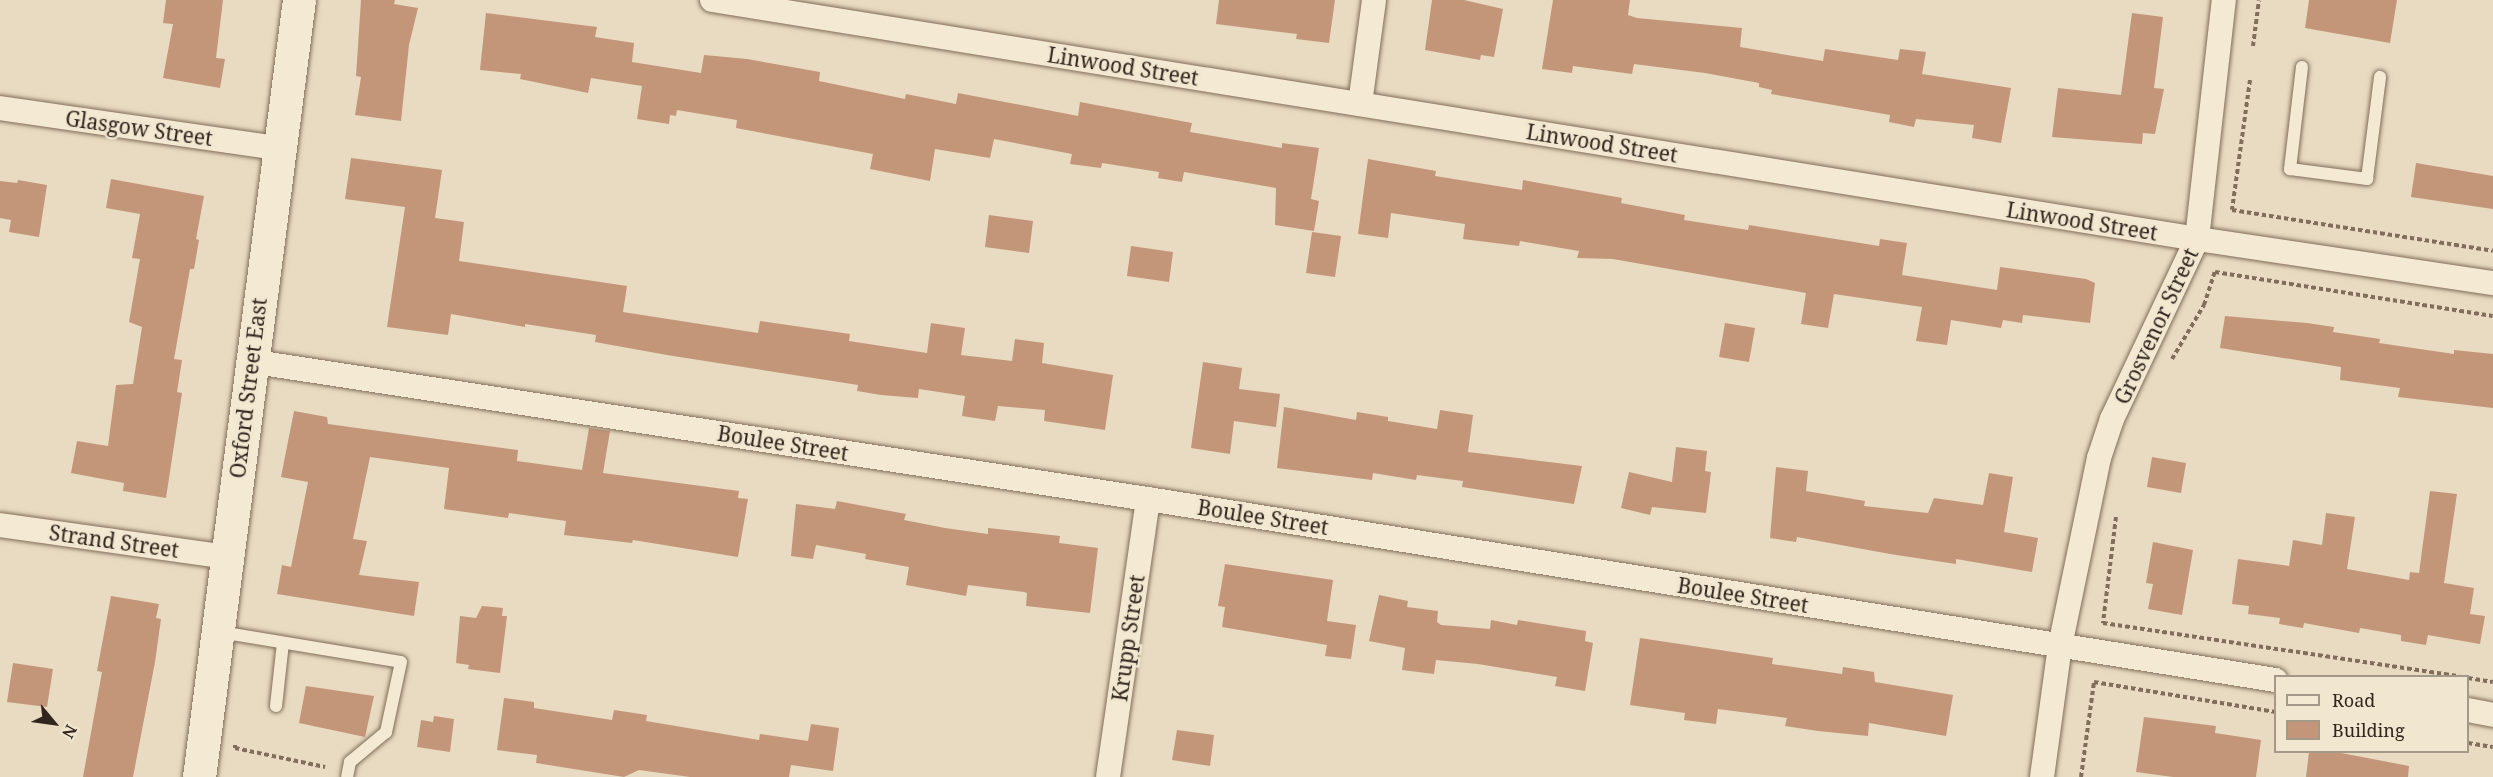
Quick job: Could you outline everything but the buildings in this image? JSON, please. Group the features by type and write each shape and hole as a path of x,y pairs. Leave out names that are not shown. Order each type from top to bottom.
{"main road":[{"name":"Oxford Street East","path":"199,777 229,557 249,361 299,0"}],"street":[{"name":"Linwood Street","path":"712,0 2197,239 2493,283"},
{"path":"1360,104 1374,0"},
{"name":"Grosvenor Street","path":"2042,777 2060,646 2099,459 2112,420 2197,239 2224,0"},
{"name":"Glasgow Street","path":"0,108 278,148"},
{"name":"Boulee Street","path":"249,361 1148,499 2274,680"},
{"name":"Krupp Street","path":"1108,777 1148,499"},
{"name":"Strand Street","path":"0,525 229,557"},
{"path":"2469,710 2493,714"}],"lane":[{"path":"2302,67 2290,169 2367,179 2380,77"},
{"path":"218,632 400,663 386,732 350,762 347,777"},
{"path":"276,706 283,643"}],"path":[{"path":"2253,46 2259,0"},
{"path":"2250,80 2232,210 2493,251"},
{"path":"2168,366 2204,305 2215,272 2493,316"},
{"path":"2117,510 2103,623 2452,675"},
{"path":"2469,678 2493,682"},
{"path":"2081,777 2094,682 2274,712"},
{"path":"236,738 235,748 324,767"},
{"path":"2469,743 2493,747"}]}
